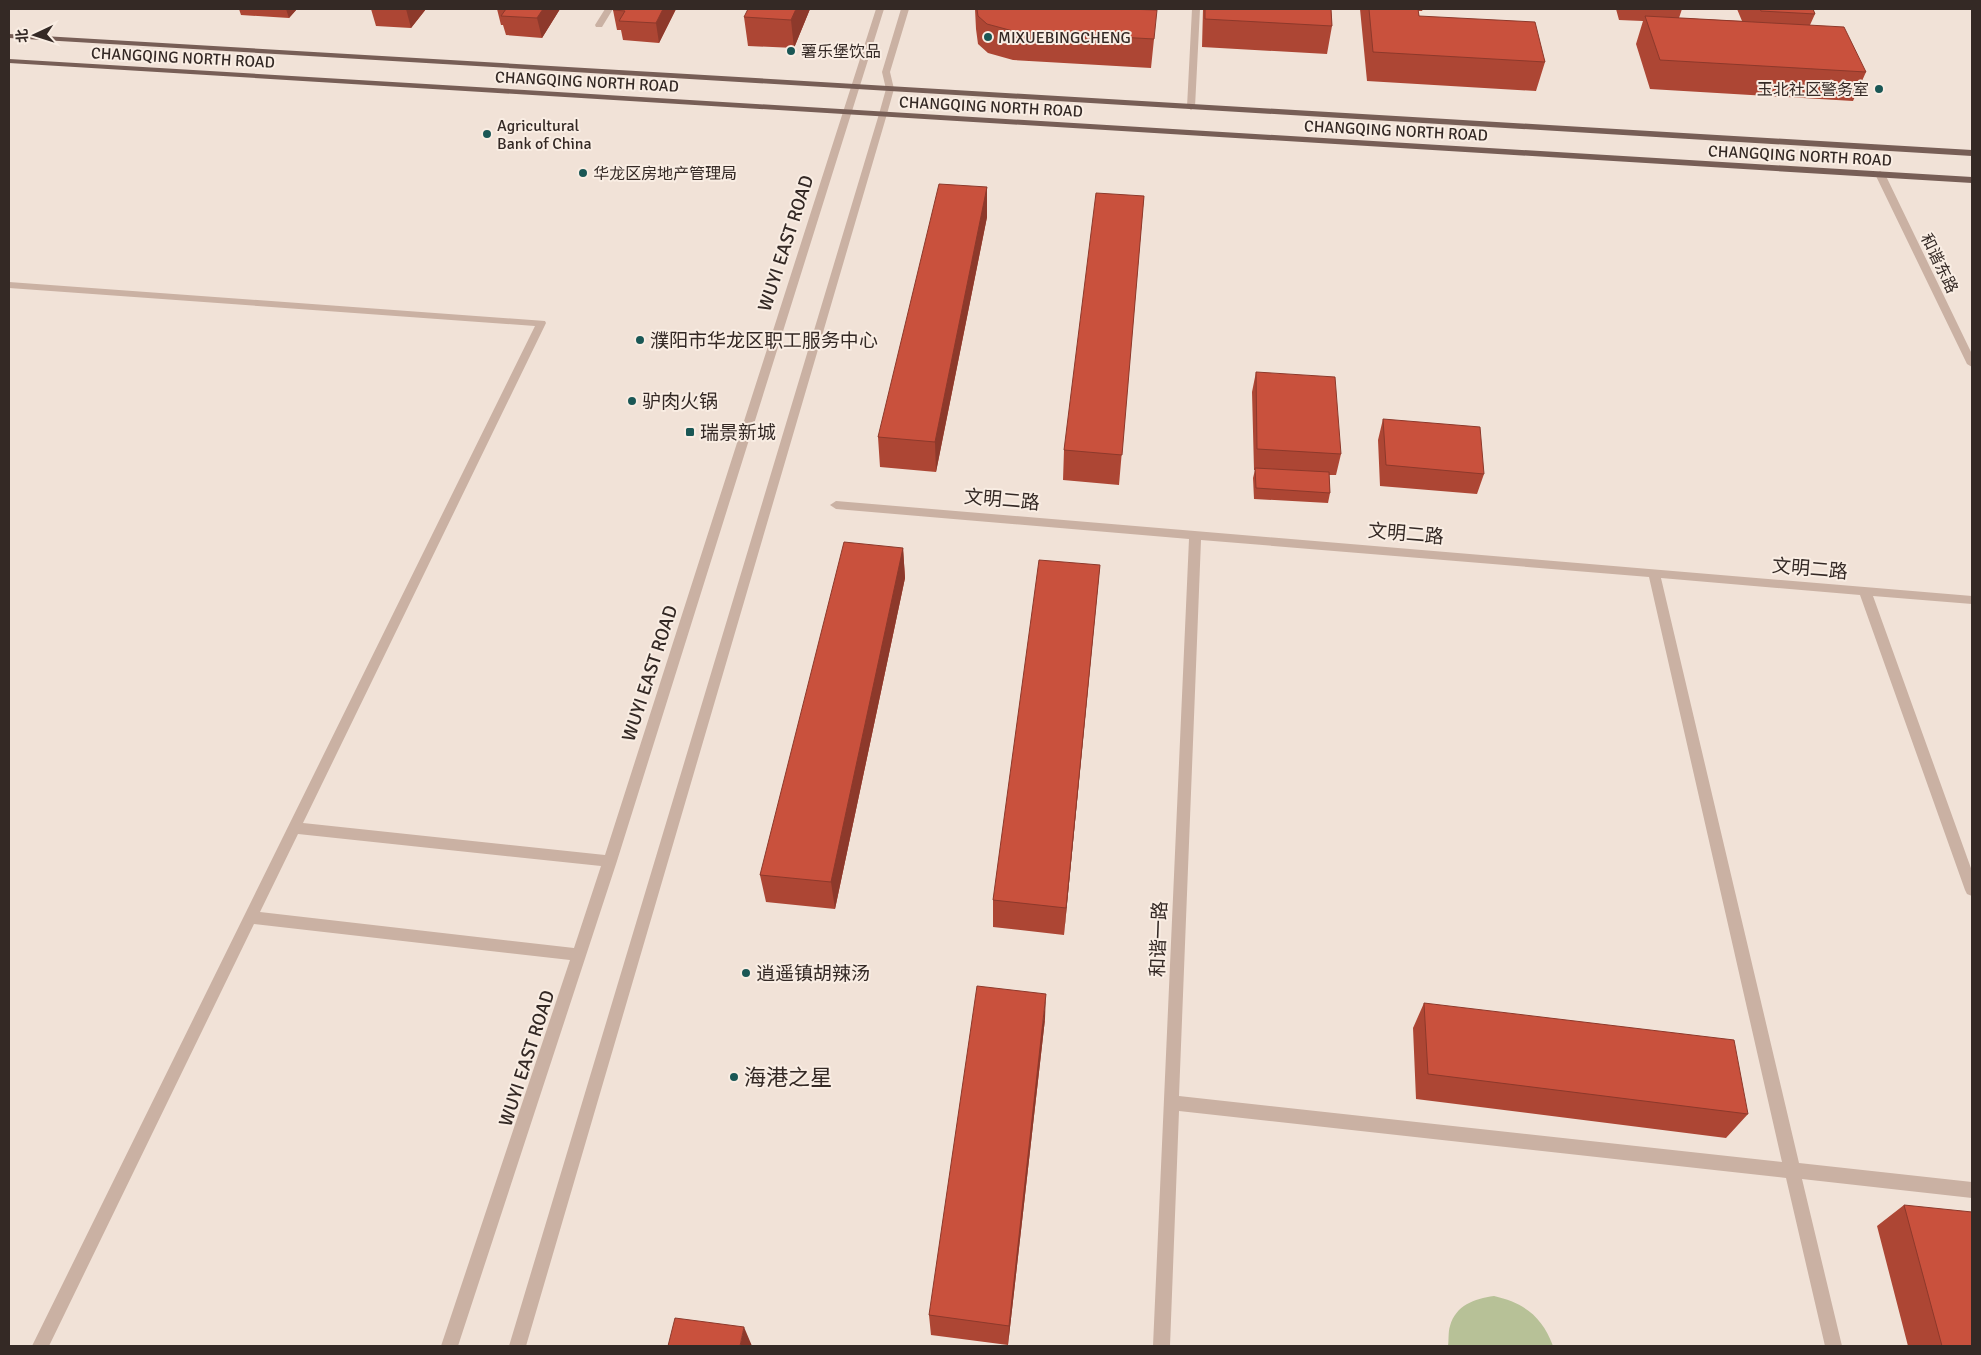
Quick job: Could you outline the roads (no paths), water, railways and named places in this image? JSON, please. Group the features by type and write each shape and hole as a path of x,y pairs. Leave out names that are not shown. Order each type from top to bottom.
{"main road":[{"name":"CHANGQING NORTH ROAD","path":"9,36 1972,153"},
{"name":"CHANGQING NORTH ROAD","path":"9,61 1972,180"}],"street":[{"path":"599,25 608,9"},
{"name":"WUYI EAST ROAD","path":"450,1346 610,861 880,9"},
{"path":"517,1346 883,114 890,89 886,72 906,9"},
{"path":"1191,107 1196,9"},
{"name":"和谐东路","path":"1880,174 1972,364"},
{"path":"9,285 541,323 40,1346"},
{"name":"文明二路","path":"836,505 1972,600"},
{"name":"和谐一路","path":"1161,1346 1195,534"},
{"path":"1654,573 1833,1346"},
{"path":"1865,591 1972,890"},
{"path":"294,828 610,861"},
{"path":"250,917 579,955"},
{"path":"1172,1103 1972,1190"}],"place":[{"name":"MIXUEBINGCHENG","path":"988,37"},
{"name":"薯乐堡饮品","path":"791,51"},
{"name":"玉北社区警务室","path":"1879,89"},
{"name":"Agricultural Bank of China","path":"487,134"},
{"name":"华龙区房地产管理局","path":"583,173"},
{"name":"濮阳市华龙区职工服务中心","path":"640,340"},
{"name":"驴肉火锅","path":"632,401"},
{"name":"瑞景新城","path":"690,432"},
{"name":"逍遥镇胡辣汤","path":"746,973"},
{"name":"海港之星","path":"734,1077"}]}
